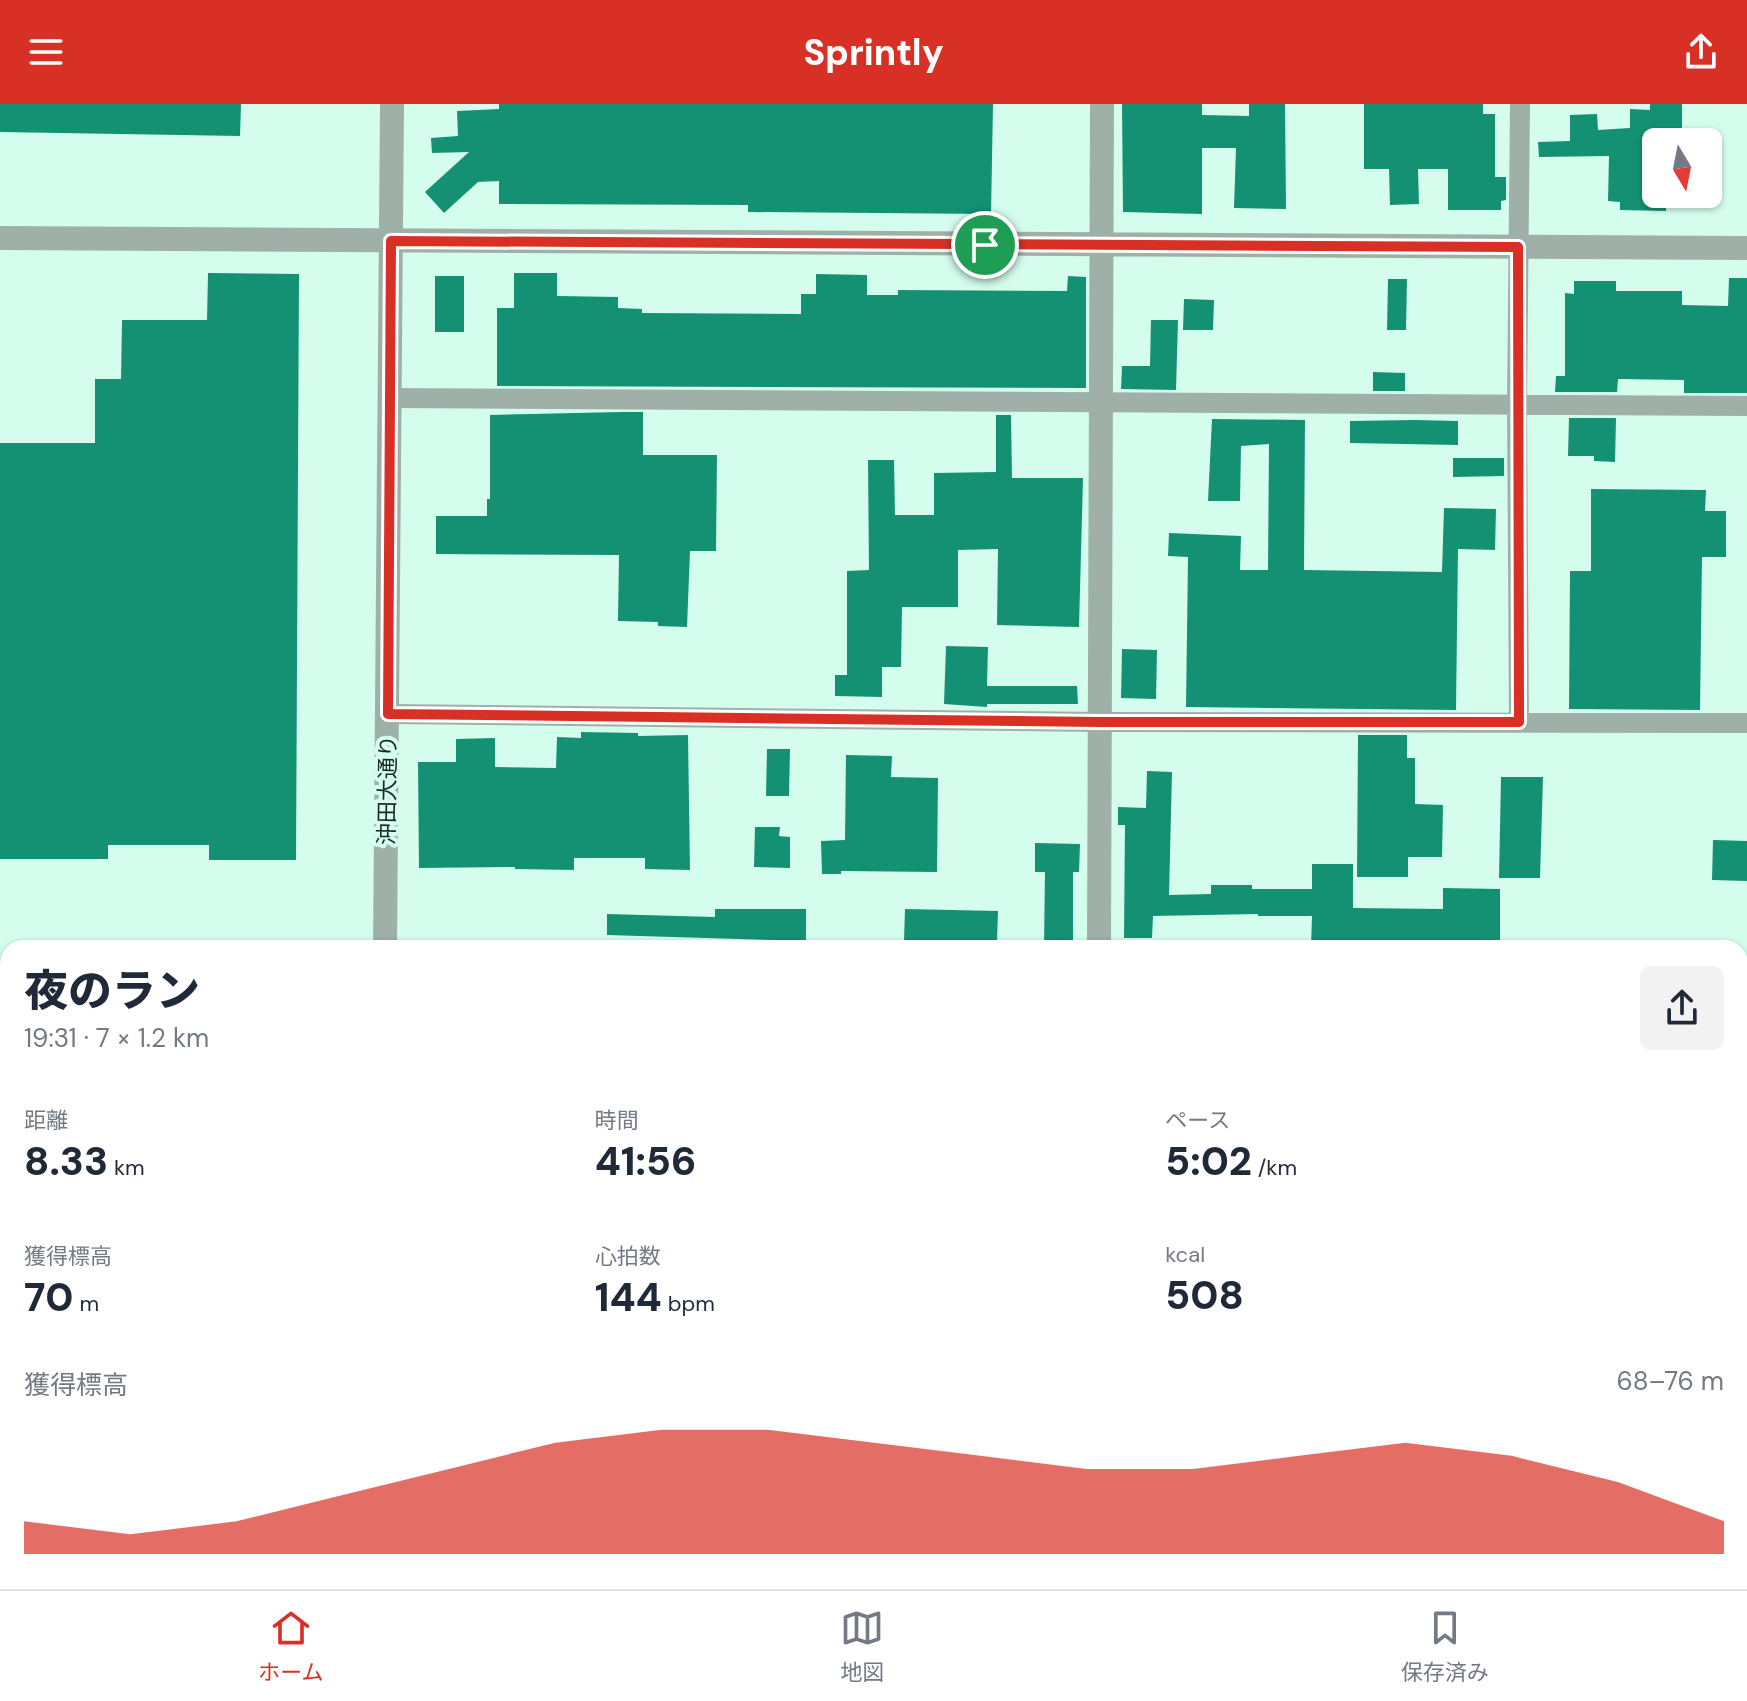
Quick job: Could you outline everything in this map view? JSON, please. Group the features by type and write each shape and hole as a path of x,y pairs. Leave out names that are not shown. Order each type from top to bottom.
{"street":[{"name":"沖田大通り","path":"385,940 392,104"},
{"path":"1099,940 1104,245 1102,104"},
{"path":"1519,722 1517,404 1520,104"},
{"path":"0,238 1747,248"},
{"path":"390,398 1747,406"},
{"path":"388,714 1100,722 1747,723"}],"building":[{"path":"0,104 241,104 240,136 0,132"},
{"path":"499,104 993,104 991,214 748,212 748,205 499,204 499,181 478,182 444,213 425,192 469,152 432,153 431,138 458,136 457,111 499,109"},
{"path":"1122,104 1202,104 1202,115 1249,116 1249,104 1285,104 1286,209 1234,208 1236,148 1202,148 1202,214 1123,212"},
{"path":"1364,104 1483,104 1483,114 1495,114 1495,177 1506,177 1506,200 1501,201 1501,210 1448,210 1448,169 1418,169 1419,204 1390,205 1389,169 1364,169"},
{"path":"1650,104 1682,104 1682,128 1642,128 1642,208 1666,208 1666,211 1620,210 1620,202 1608,201 1609,156 1539,157 1538,142 1570,141 1570,115 1597,114 1598,130 1630,128 1630,109 1650,110"},
{"path":"208,273 299,274 296,860 209,860 209,845 108,845 108,859 0,859 0,443 95,443 95,379 121,379 122,320 207,320"},
{"path":"514,273 557,273 557,296 618,297 618,308 642,309 642,313 801,314 801,294 816,294 816,274 867,275 867,295 898,295 898,290 1067,291 1068,276 1086,277 1086,388 497,386 497,308 514,308"},
{"path":"435,276 464,276 464,332 435,332"},
{"path":"1729,278 1747,278 1747,393 1684,393 1684,380 1618,379 1617,392 1555,392 1556,376 1565,376 1565,293 1574,294 1574,281 1616,281 1616,291 1682,291 1682,305 1728,306"},
{"path":"1388,279 1407,279 1406,330 1387,330"},
{"path":"1184,299 1214,300 1213,330 1183,330"},
{"path":"1151,320 1178,320 1176,390 1121,389 1122,366 1150,366"},
{"path":"1373,372 1405,373 1405,391 1373,391"},
{"path":"643,412 643,455 717,455 716,551 690,551 687,627 658,626 658,622 618,621 619,555 436,554 436,516 487,516 487,499 490,499 490,415"},
{"path":"996,415 1011,415 1012,478 1083,478 1079,627 997,625 998,549 958,550 958,607 902,607 901,667 882,667 882,697 835,696 835,675 847,675 847,571 869,570 868,460 894,460 895,515 934,515 934,473 996,472"},
{"path":"1569,418 1616,418 1615,462 1594,461 1594,456 1568,456"},
{"path":"1212,419 1305,420 1304,570 1442,572 1444,508 1496,509 1495,550 1458,549 1456,710 1186,707 1188,557 1168,556 1169,533 1241,536 1240,570 1268,570 1269,444 1241,446 1240,501 1208,501"},
{"path":"1350,421 1458,421 1458,445 1350,443"},
{"path":"1453,458 1504,458 1504,476 1453,477"},
{"path":"1591,489 1706,490 1705,511 1726,511 1726,557 1702,557 1700,710 1569,709 1570,571 1591,571"},
{"path":"946,646 988,647 987,686 1077,686 1078,704 987,704 987,707 944,704"},
{"path":"1122,649 1157,650 1156,699 1121,698"},
{"path":"581,732 638,733 638,736 688,735 690,870 645,869 645,858 574,858 574,870 419,868 418,762 456,762 456,739 495,738 495,767 556,768 557,737 581,738"},
{"path":"1358,735 1407,735 1407,758 1415,758 1415,804 1443,805 1442,857 1408,857 1408,877 1357,877"},
{"path":"767,749 790,749 789,796 766,796"},
{"path":"846,755 892,756 891,777 938,778 937,872 841,871 841,874 822,874 821,841 845,840"},
{"path":"1147,771 1172,772 1169,895 1211,894 1211,885 1312,889 1312,864 1353,864 1353,908 1443,909 1443,888 1500,889 1500,940 1311,940 1312,916 1258,914 1153,916 1152,938 1124,938 1125,825 1118,825 1118,807 1146,808"},
{"path":"1501,777 1543,777 1540,878 1499,878"},
{"path":"755,827 780,827 779,836 790,837 790,868 754,867"},
{"path":"1713,840 1747,841 1747,881 1712,880"},
{"path":"1035,843 1080,844 1079,872 1073,872 1073,940 1044,940 1045,872 1035,872"},
{"path":"715,909 806,909 806,940 607,935 607,914 715,917"},
{"path":"905,909 998,911 997,940 904,940"}],"route":[{"path":"391,241 985,245 1518,247 1519,722 1100,722 388,714 391,241"}]}
